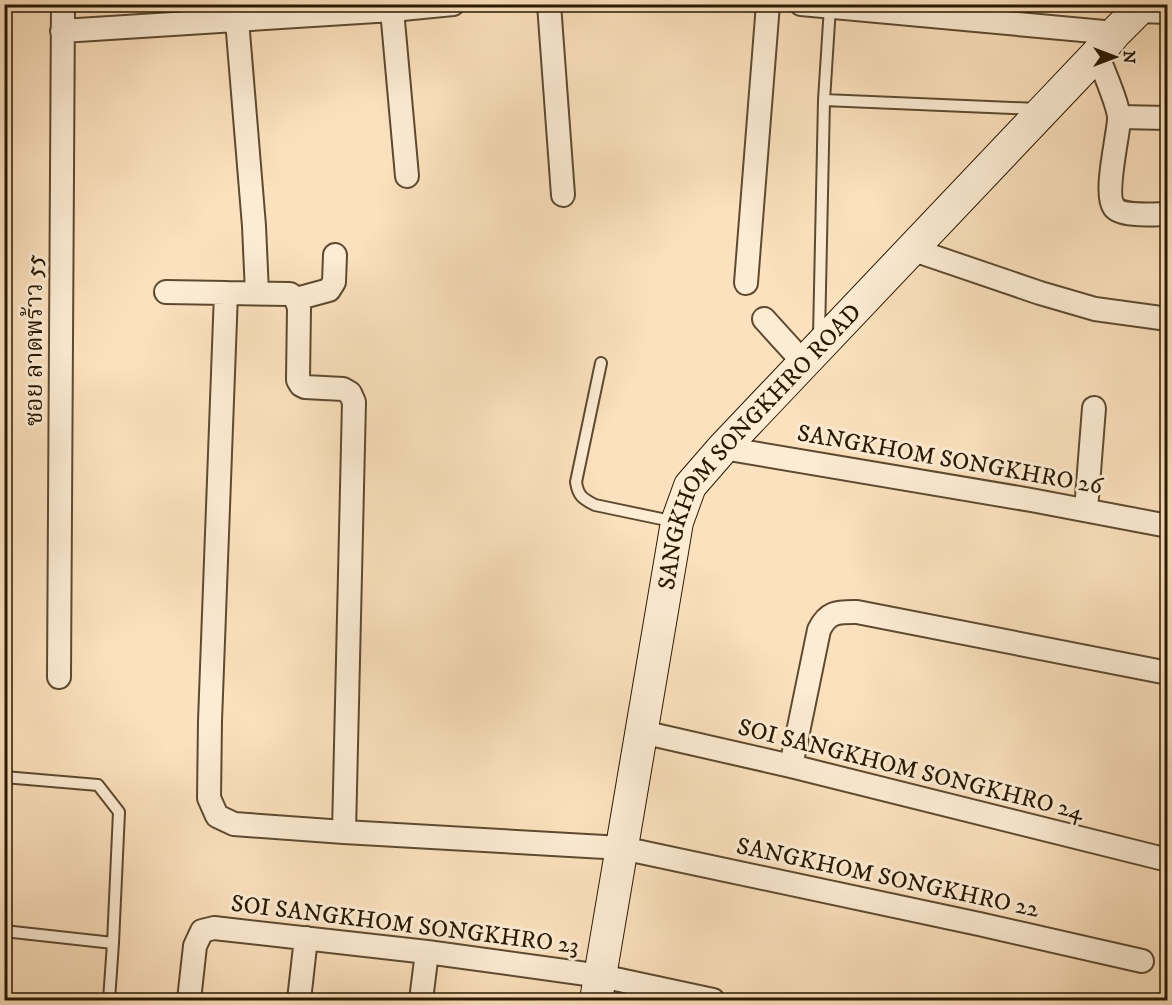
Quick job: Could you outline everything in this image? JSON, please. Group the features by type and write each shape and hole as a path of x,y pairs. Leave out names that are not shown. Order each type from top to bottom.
{"main road":[{"name":"SANGKHOM SONGKHRO ROAD","path":"599,988 677,522 690,486 723,448 1106,44 1150,9"}],"street":[{"name":"ซอย ลาดพร้าว 55","path":"59,677 63,4"},
{"path":"62,31 453,4"},
{"path":"549,4 563,195"},
{"path":"746,283 768,4"},
{"path":"801,4 1106,44 1119,117 1110,196 1112,205 1116,210 1127,213 1167,214"},
{"path":"392,10 406,176"},
{"path":"237,20 254,226 257,293"},
{"path":"1119,117 1167,118"},
{"path":"911,249 1040,293 1095,309 1167,319"},
{"path":"296,299 329,290 334,282 335,255"},
{"path":"166,292 290,294 296,299 299,308 298,380 305,387 343,389 350,393 354,402 344,832"},
{"name":"SANGKHOM SONGKHRO 22","path":"226,293 210,721 209,798 217,816 234,824 622,848 1142,961"},
{"path":"764,319 811,355"},
{"path":"1086,510 1094,408"},
{"name":"SANGKHOM SONGKHRO 26","path":"723,448 1167,526"},
{"path":"791,766 819,630 831,614 843,612 868,614 1167,673"},
{"name":"SOI SANGKHOM SONGKHRO 24","path":"642,732 791,766 1167,860"},
{"name":"SOI SANGKHOM SONGKHRO 23","path":"189,1000 195,946 202,931 214,928 427,952 599,988 713,1000"},
{"path":"299,1000 306,938"},
{"path":"421,1000 427,952"}],"lane":[{"path":"811,355 830,7"},
{"path":"825,100 1044,110"},
{"path":"601,363 576,482 578,492 585,500 596,505 677,522"},
{"path":"4,777 98,785 119,812 109,1000"},
{"path":"4,931 113,943"}]}
